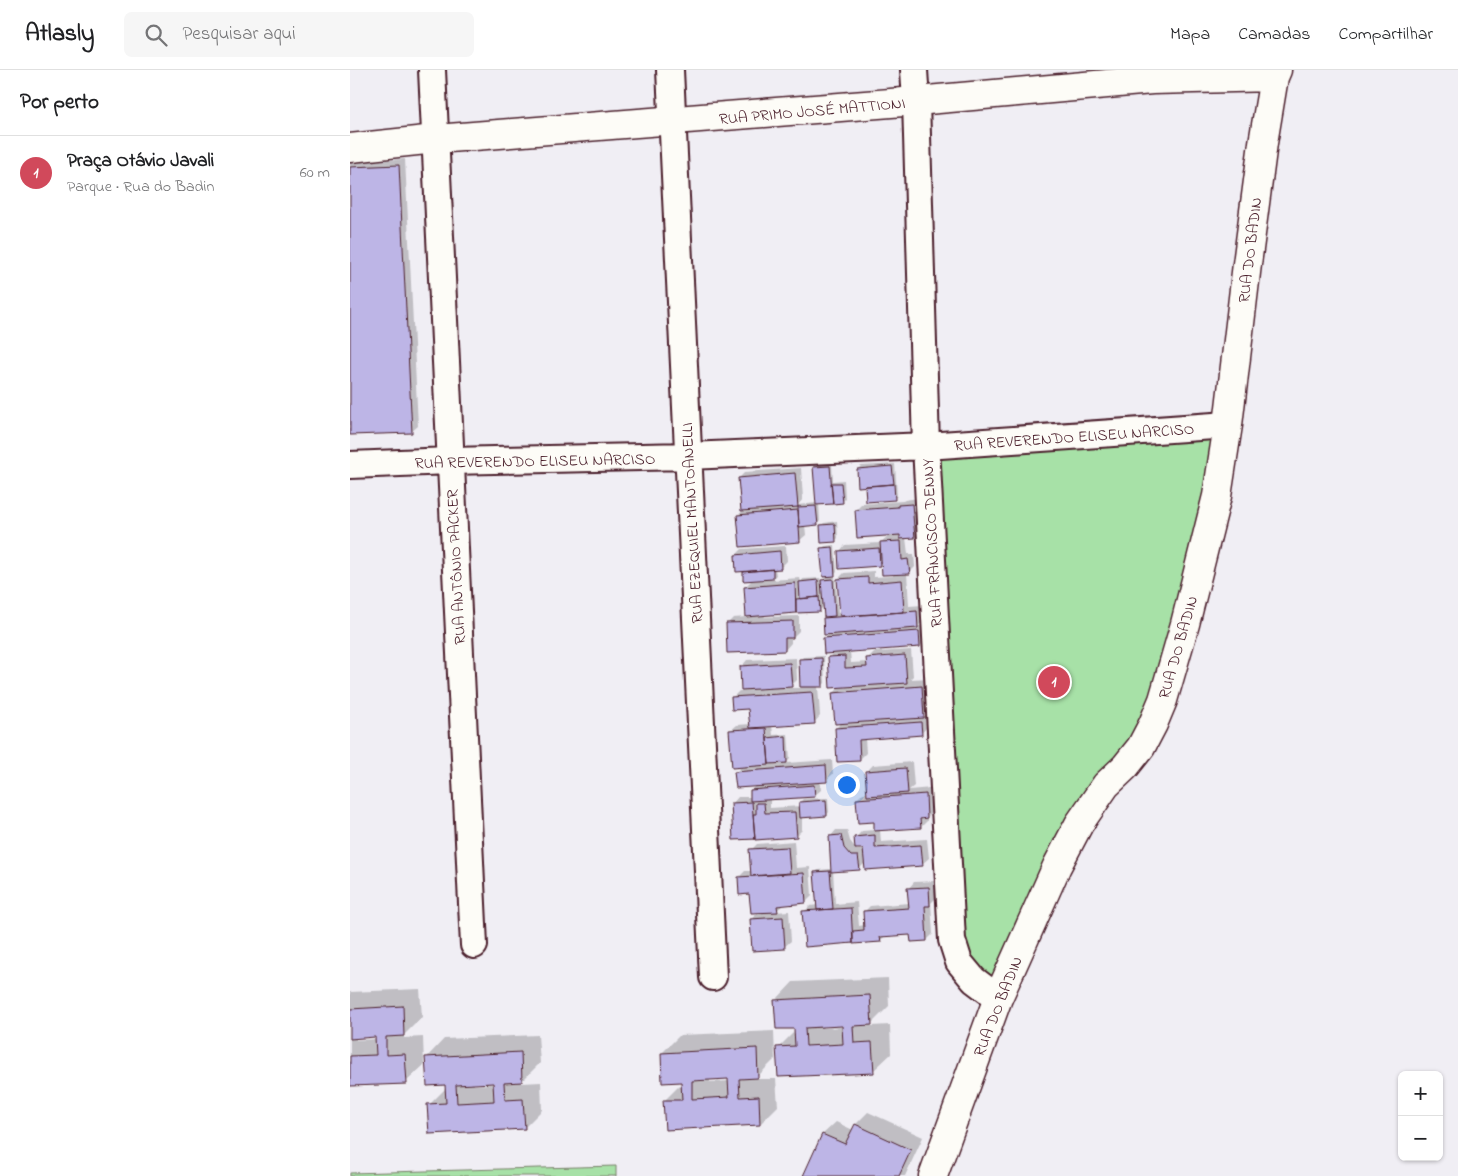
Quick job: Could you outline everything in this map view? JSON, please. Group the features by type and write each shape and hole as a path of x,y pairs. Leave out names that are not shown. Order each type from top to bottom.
{"main road":[{"name":"RUA PRIMO JOSÉ MATTIONI","path":"350,148 436,139 916,101 1152,75 1276,73"},
{"name":"RUA DO BADIN","path":"933,1176 998,998 1057,866 1079,824 1106,785 1125,767 1140,747 1153,724 1163,700 1190,605 1216,496 1228,425 1259,171 1276,73"}],"street":[{"name":"RUA ANTÔNIO PACKER","path":"432,70 474,944"},
{"name":"RUA EZEQUIEL MANTOANELLI","path":"670,70 713,977"},
{"name":"RUA FRANCISCO DENNY","path":"914,70 926,446 952,940 959,962 974,980 998,998"},
{"name":"RUA REVERENDO ELISEU NARCISO","path":"350,465 450,460 688,456 926,446 1228,425"}],"green space":[{"path":"1221,431 1153,724 1101,783 1001,994 959,962 926,452"},
{"path":"616,1166 616,1176 350,1176 350,1173"}],"building":[{"path":"399,165 412,433 350,435 350,167"},
{"path":"830,466 833,504 816,505 813,467"},
{"path":"892,466 894,484 858,487 857,469"},
{"path":"795,473 798,507 741,511 738,478"},
{"path":"831,483 841,483 843,503 833,504"},
{"path":"894,484 895,500 866,502 865,486"},
{"path":"912,504 915,538 900,539 900,535 857,538 855,510 898,507 898,505"},
{"path":"816,506 818,525 799,527 798,507"},
{"path":"798,510 800,542 740,547 737,515"},
{"path":"835,524 836,542 821,543 820,525"},
{"path":"901,541 902,560 908,559 910,574 882,575 880,542"},
{"path":"833,547 835,576 823,577 820,548"},
{"path":"879,548 880,566 839,569 838,551"},
{"path":"780,551 781,569 736,572 735,555"},
{"path":"773,569 773,579 743,581 743,572"},
{"path":"868,577 868,583 902,580 904,612 840,616 837,579"},
{"path":"833,579 835,616 824,617 821,580"},
{"path":"818,580 819,597 800,599 799,582"},
{"path":"795,583 796,613 746,617 744,587"},
{"path":"819,597 820,612 796,613 796,599"},
{"path":"917,611 918,628 824,635 823,618"},
{"path":"793,621 793,638 785,638 785,651 727,653 726,623"},
{"path":"919,631 920,647 824,654 823,638"},
{"path":"905,655 907,683 830,688 828,657 845,656 845,668 867,667 866,658"},
{"path":"822,658 823,687 800,687 799,659"},
{"path":"790,663 792,687 741,690 740,666"},
{"path":"922,686 924,718 835,724 832,693"},
{"path":"812,692 815,724 750,728 748,709 732,710 731,697"},
{"path":"921,722 922,735 859,740 860,761 837,762 835,728"},
{"path":"766,728 769,765 732,768 729,730"},
{"path":"786,736 787,763 769,764 767,738"},
{"path":"826,765 827,782 736,788 734,772"},
{"path":"906,768 908,793 867,796 865,771"},
{"path":"814,785 815,797 750,801 750,790"},
{"path":"926,794 927,818 920,819 921,828 874,831 874,822 858,823 856,799"},
{"path":"826,800 827,816 800,818 799,802"},
{"path":"752,802 755,839 733,840 731,803"},
{"path":"756,803 764,803 765,813 795,812 797,837 755,840 753,814 756,814"},
{"path":"841,835 844,848 851,856 858,856 860,870 831,872 829,836"},
{"path":"875,835 875,848 921,845 923,866 865,870 863,849 855,849 854,837"},
{"path":"788,847 790,873 751,876 749,849"},
{"path":"830,871 833,909 817,910 814,872"},
{"path":"804,873 806,903 777,906 778,912 751,913 749,894 739,895 738,877"},
{"path":"929,887 930,906 925,906 927,941 911,942 910,935 880,937 881,942 853,944 853,931 864,930 863,911 909,908 907,888"},
{"path":"851,908 853,943 805,947 802,911"},
{"path":"783,917 785,949 752,951 750,919"},
{"path":"870,995 872,1025 853,1026 854,1043 872,1042 874,1073 778,1077 776,1047 795,1046 794,1029 776,1029 774,1000","holes":["842,1026 843,1044 806,1046 805,1028"]},
{"path":"403,1006 404,1036 386,1037 386,1055 405,1054 407,1084 350,1086 350,1056 376,1055 375,1037 350,1039 350,1009"},
{"path":"757,1048 758,1078 739,1079 740,1097 759,1096 760,1125 665,1130 663,1100 682,1100 681,1082 662,1083 661,1053","holes":["728,1079 729,1097 692,1099 692,1081"]},
{"path":"521,1052 522,1082 504,1083 505,1100 523,1099 525,1129 429,1134 427,1104 446,1103 445,1085 427,1086 425,1057","holes":["493,1083 494,1101 457,1103 456,1085"]},
{"path":"855,1124 911,1150 899,1176 803,1176 822,1134 845,1144"}],"place":[{"name":"Praça Otávio Javali","path":"1054,682"}]}
